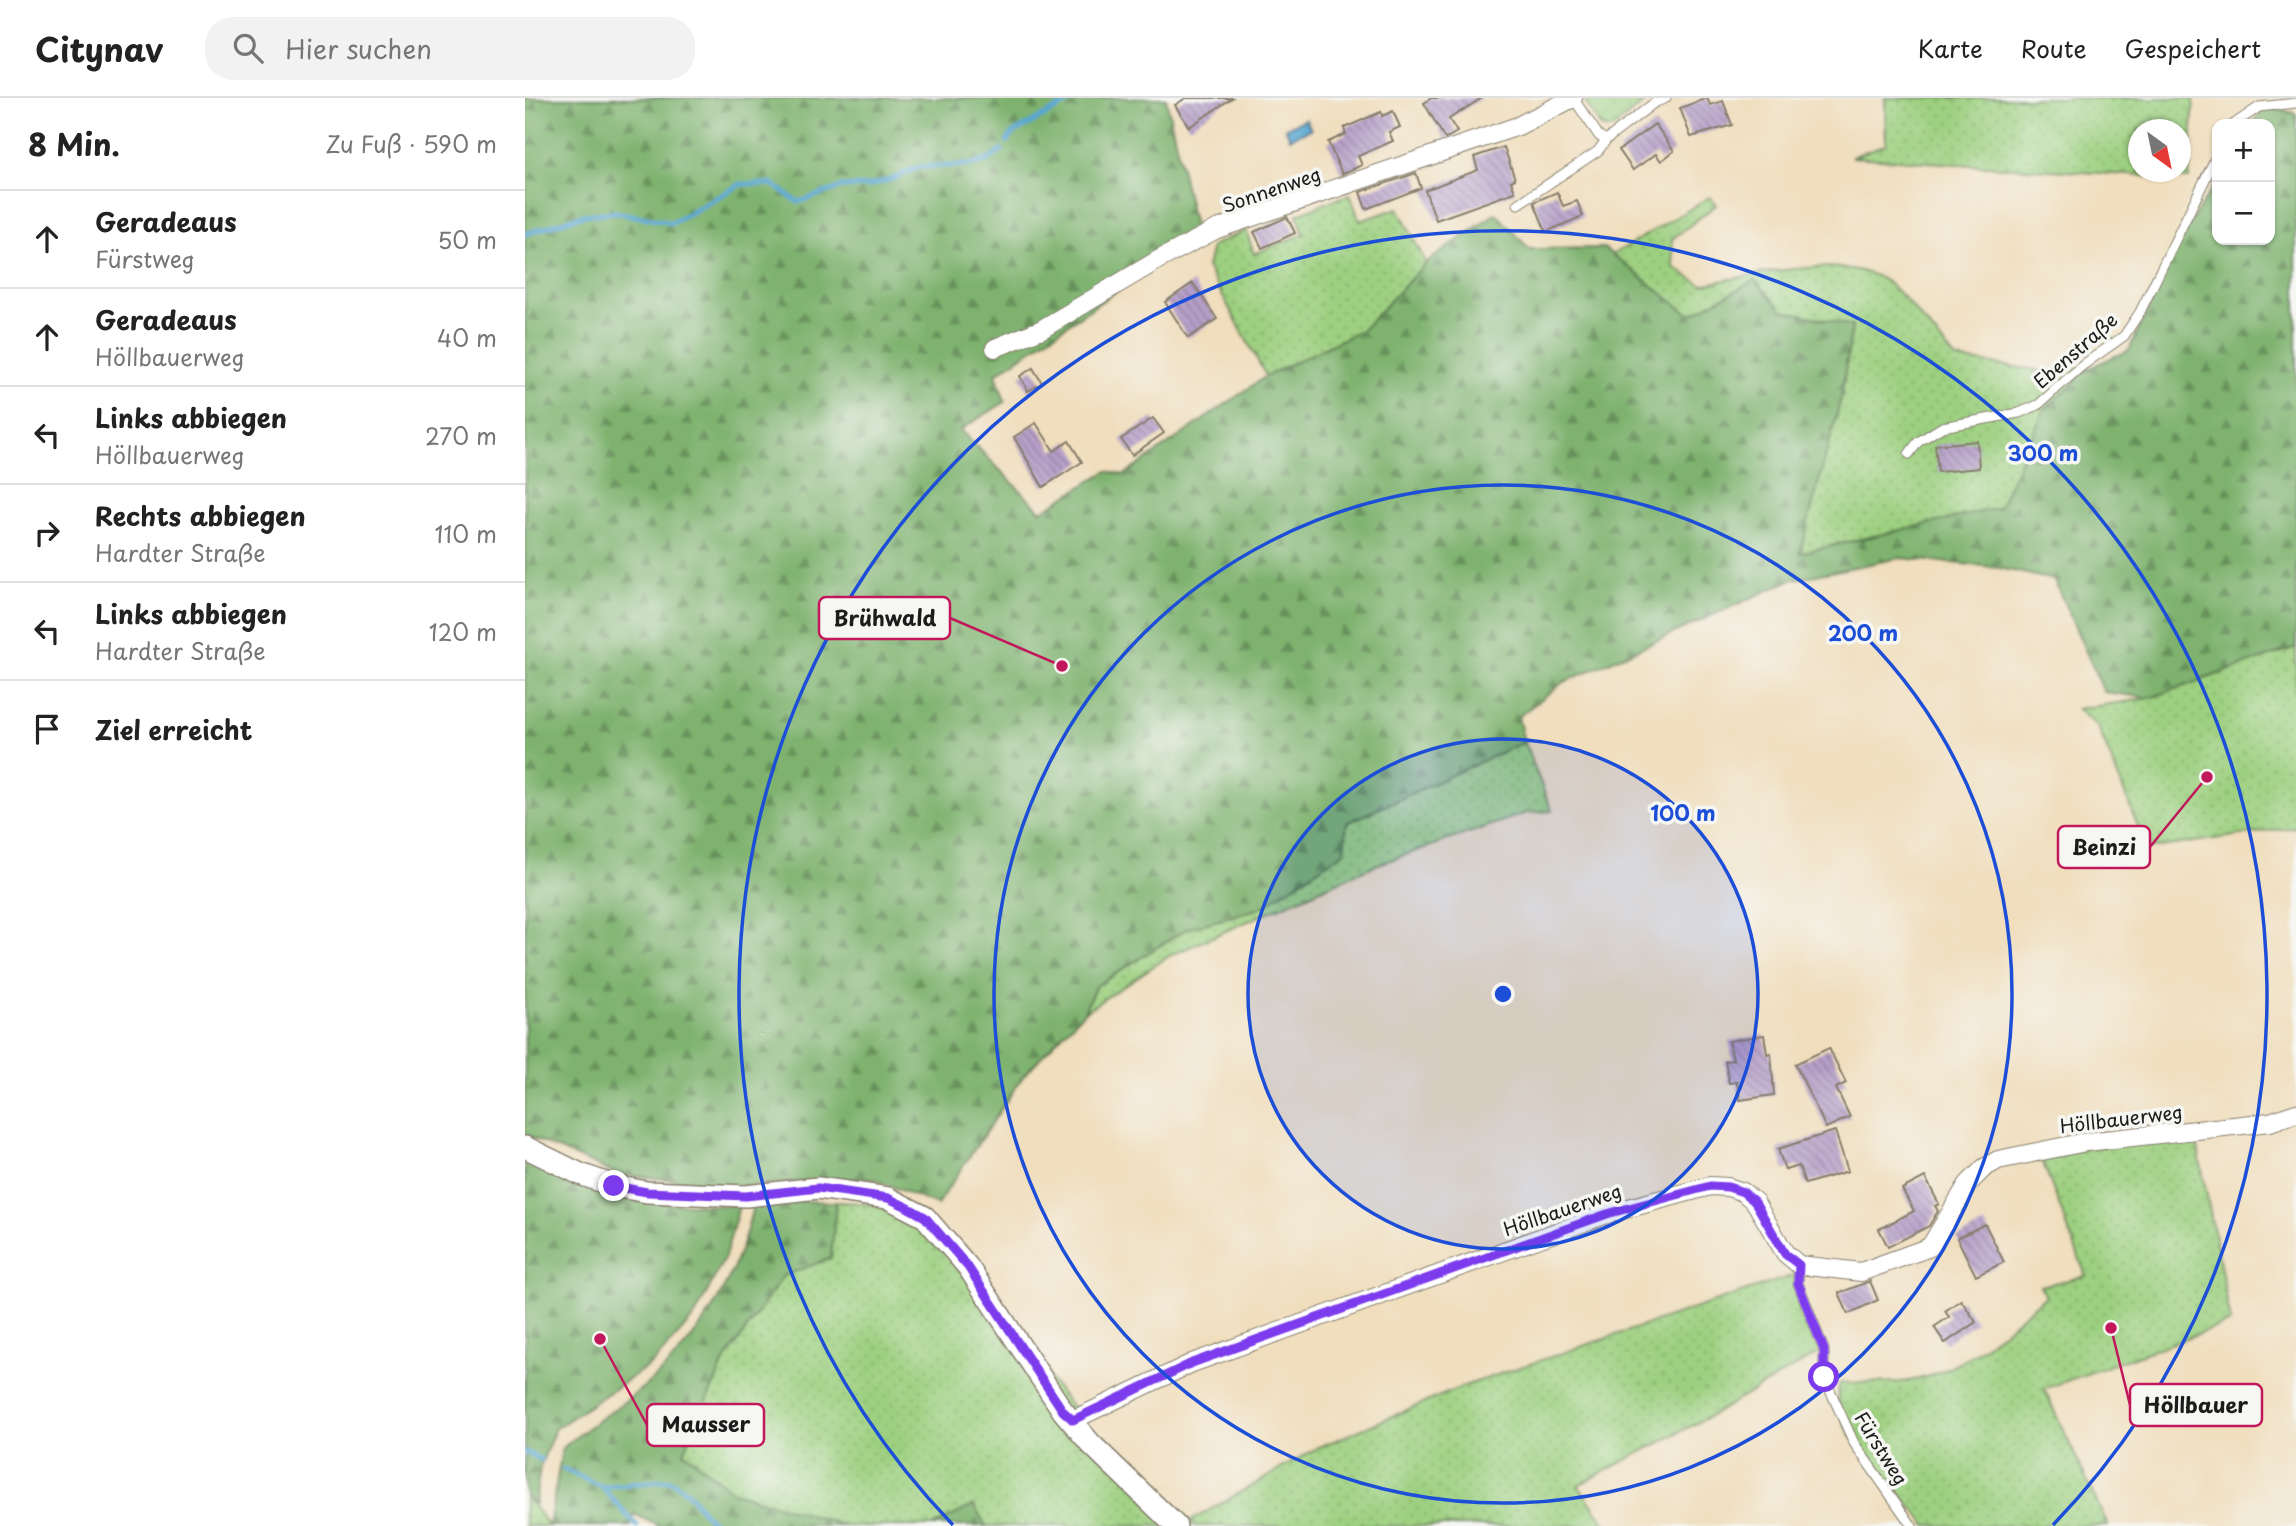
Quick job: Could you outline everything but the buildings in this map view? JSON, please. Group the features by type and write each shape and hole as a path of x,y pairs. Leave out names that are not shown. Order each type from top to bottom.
{"street":[{"name":"Sonnenweg","path":"995,348 1069,315 1158,260 1217,229 1493,135 1573,98"},
{"name":"Höllbauerweg","path":"1073,1420 1203,1359 1607,1214 1710,1186 1728,1187 1743,1192 1755,1202 1785,1254 1799,1265 1861,1272 1919,1253 1938,1238 1968,1184 1984,1168 2008,1157 2086,1142 2270,1122 2296,1113"},
{"path":"525,1147 580,1174 614,1186 647,1192 746,1196 818,1188 877,1196 925,1217 968,1267 1063,1411 1091,1444 1176,1526"}],"lane":[{"name":"Sonnenweg","path":"1573,98 1599,136 1606,140"},
{"path":"1517,204 1598,151 1606,140 1654,103 1666,98"},
{"path":"2241,119 2259,107 2296,103"},
{"name":"Ebenstraße","path":"1909,454 1918,442 1942,427 2019,413 2038,405 2083,365 2124,336 2140,312 2212,165"},
{"name":"Fürstweg","path":"1799,1265 1798,1283 1824,1350 1824,1377 1854,1443 1912,1526"}],"green space":[{"path":"525,98 1166,98 1196,236 996,374 1005,402 960,430 1041,511 1107,471 1124,475 1266,376 1362,330 1426,263 1496,213 1529,249 1604,248 1690,315 1755,280 1782,310 1852,326 1841,398 1800,553 1999,508 2044,410 2089,368 2129,350 2179,241 2212,188 2212,245 2275,245 2275,119 2256,119 2266,105 2296,114 2296,647 2150,698 2104,692 2054,580 1994,567 1899,558 1791,580 1562,683 1518,717 1524,742 1347,823 1344,852 1260,908 1186,929 1095,987 1084,1012 1024,1075 937,1205 871,1178 735,1186 616,1174 525,1135"},
{"path":"1649,98 1612,129 1601,127 1584,100"},
{"path":"1885,98 2194,98 2191,147 2191,119 2128,119 2128,175 1851,157 1886,144"},
{"path":"1350,194 1360,221 1398,208 1426,263 1362,330 1266,376 1207,267 1212,246 1246,230 1254,254 1304,234 1297,214"},
{"path":"1710,197 1716,205 1672,239 1674,267 1702,285 1797,268 1847,268 1869,273 1887,282 1956,359 2044,371 2089,368 2044,410 1999,508 1799,553 1841,398 1852,326 1782,310 1755,281 1690,315 1612,255"},
{"path":"2296,647 2296,827 2147,849 2098,727 2077,709 2150,698"},
{"path":"1524,742 1552,811 1526,813 1373,866 1169,956 1084,1012 1095,987 1186,929 1260,908 1347,823"},
{"path":"2195,1133 2231,1322 2044,1389 2108,1526 1927,1526 1854,1440 1838,1402 1840,1383 1900,1382 1942,1371 1979,1350 2046,1296 2040,1286 2086,1276 2040,1155"},
{"path":"525,1160 578,1183 642,1202 739,1206 725,1257 695,1316 654,1362 555,1429 540,1467 535,1504 525,1495"},
{"path":"799,1201 836,1202 831,1258 783,1276 724,1362 684,1452 733,1492 846,1526 659,1526 634,1514 631,1526 549,1526 562,1449 654,1378 693,1336 710,1313 736,1262 753,1206"},
{"path":"836,1202 889,1209 935,1237 1168,1526 986,1526 974,1506 933,1526 846,1526 733,1492 684,1452 724,1362 783,1276 831,1258"},
{"path":"1794,1275 1824,1350 1710,1416 1578,1485 1607,1526 1194,1526 1189,1522 1317,1448 1464,1386"},
{"path":"525,1495 549,1526 525,1526"},
{"path":"974,1505 986,1526 933,1526"}],"water":[{"path":"1306,119 1311,129 1290,138 1285,128"}],"waterway":[{"path":"1007,141 1013,133 1076,98"},
{"path":"525,234 583,215 615,212 672,223 741,184 772,184 798,202 842,187 868,186 919,167 969,165 988,160 1002,150"},
{"path":"525,1452 541,1460"},
{"path":"563,1469 602,1487 670,1480 686,1491 709,1519 721,1526"},
{"path":"602,1487 637,1526"}],"place":[{"name":"Brühwald","path":"1062,666"},
{"name":"Beinzi","path":"2207,777"},
{"name":"Höllbauer","path":"2111,1328"},
{"name":"Mausser","path":"600,1339"}],"route":[{"path":"614,1186 647,1192 746,1196 818,1188 888,1198 907,1207 925,1217 968,1267 1063,1411 1073,1420 1192,1363 1607,1214 1710,1186 1728,1187 1743,1192 1755,1202 1785,1254 1799,1265 1798,1283 1824,1350 1824,1377"}]}
